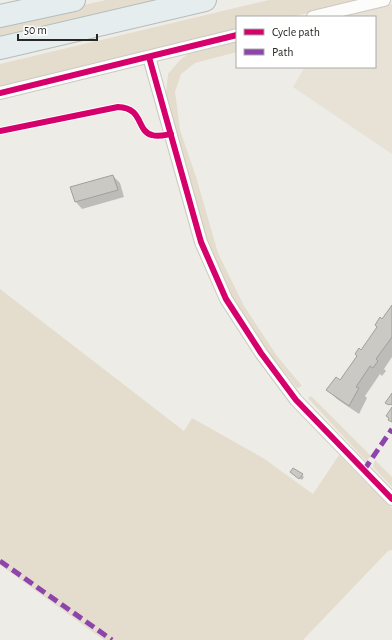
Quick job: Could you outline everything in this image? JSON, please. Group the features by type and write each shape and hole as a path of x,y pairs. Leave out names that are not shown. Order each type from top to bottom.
{"highway":[{"path":"0,16 74,0"},
{"path":"0,48 206,0"}],"street":[{"path":"317,16 384,0"},
{"path":"0,94 236,35"},
{"path":"149,57 201,242 226,299 261,353 296,400 392,499"}],"shaded area":[{"path":"106,0 165,0 0,39 0,24"},
{"path":"269,0 363,0 295,16 236,16 236,30 0,87 0,64"},
{"path":"392,4 392,154 293,87 304,68 376,68 376,16 342,16"},
{"path":"236,41 236,52 195,63 181,74 175,92 180,130 196,177 218,253 244,306 277,356 302,386 297,388 261,343 235,304 222,279 201,225 169,114 166,93 168,74 180,60 191,52"},
{"path":"0,289 184,431 192,418 263,458 313,494 339,455 392,508 392,550 388,551 303,640 104,640 0,565"},
{"path":"311,396 371,456 366,461 308,398"},
{"path":"375,460 392,477 392,487 373,467"}],"building":[{"path":"113,175 118,190 75,202 70,187"},
{"path":"392,305 392,337 376,359 378,361 373,368 370,366 356,387 359,388 349,406 326,390 336,377 340,380 357,356 355,354 359,348 361,350 377,327 375,325 380,317 382,319"},
{"path":"392,393 392,405 389,405 385,403"},
{"path":"392,407 392,422 388,420 389,418 386,416"},
{"path":"293,468 303,474 299,479 290,472"}],"marked path":[{"path":"364,470 392,429"},
{"path":"0,561 112,640"}],"cycle path":[{"path":"0,93 236,35"},
{"path":"149,57 201,242 226,299 261,353 296,400 392,499"},
{"path":"0,131 118,107 126,108 132,111 147,133 157,136 171,134"}]}
